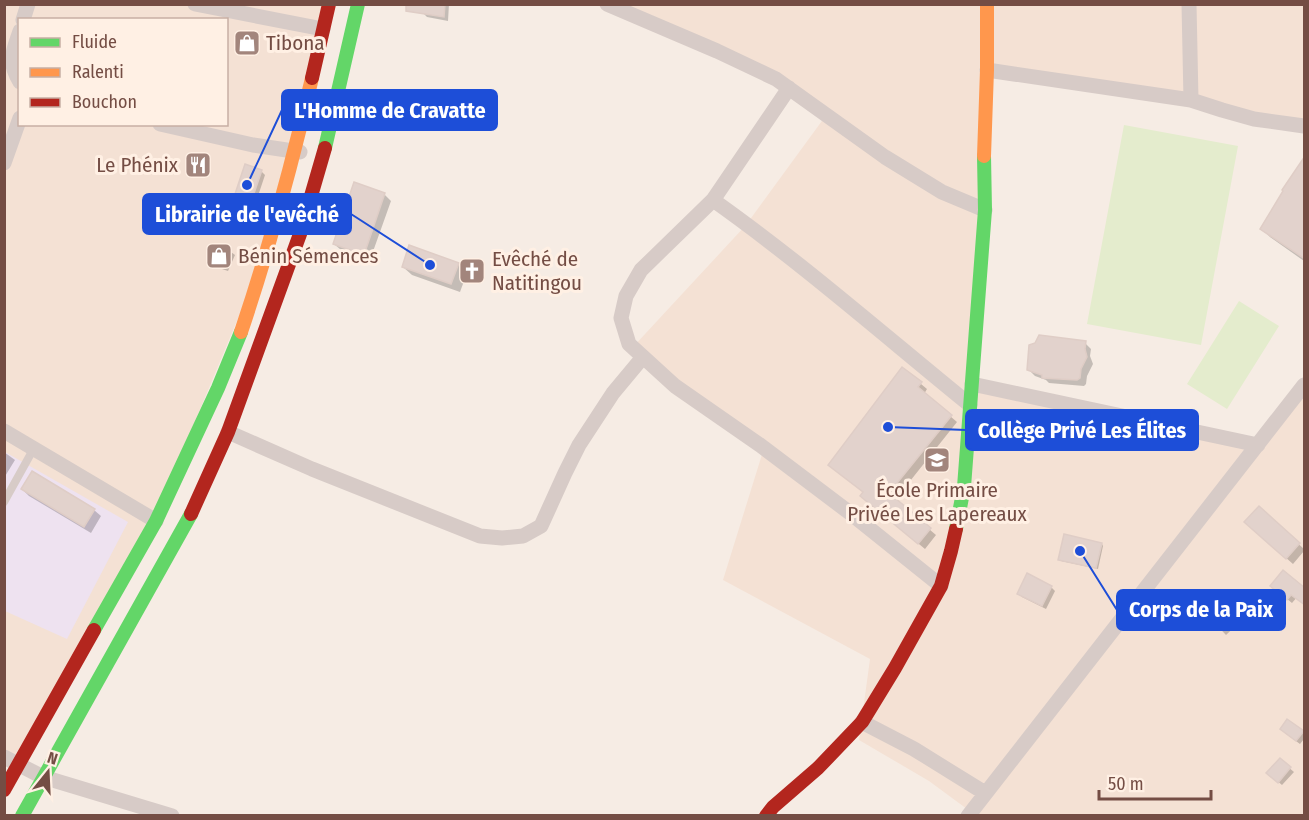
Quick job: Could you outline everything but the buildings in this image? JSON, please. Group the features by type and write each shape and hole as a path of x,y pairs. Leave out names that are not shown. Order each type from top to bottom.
{"main road":[{"path":"4,790 156,521 218,388 259,278 295,152 329,4"},
{"path":"22,816 190,515 228,432 300,234 324,154 358,4"},
{"path":"766,816 773,807 818,768 862,722 941,586 951,551 964,487 985,210 987,4"}],"street":[{"path":"195,4 323,29"},
{"path":"607,4 776,79 885,157 942,192 985,210"},
{"path":"1189,4 1191,100"},
{"path":"18,36 8,67 18,80"},
{"path":"987,70 1191,100 1254,119 1305,126"},
{"path":"789,88 713,200 641,270 627,296 621,318 629,345 675,386 760,445 941,586"},
{"path":"4,163 18,124"},
{"path":"169,126 253,145 324,154"},
{"path":"713,200 774,245 970,405"},
{"path":"228,432 312,469 480,536 502,538 524,536 541,526 579,445 613,393 643,357"},
{"path":"972,384 1258,445"},
{"path":"973,814 985,793 1305,385"},
{"path":"4,431 156,521"},
{"path":"862,722 914,749 985,793"},
{"path":"4,757 43,777 172,816"}],"lane":[{"path":"4,502 34,448"}],"shaded area":[{"path":"4,5 328,5 249,292 161,503 16,764 4,758"},
{"path":"603,5 1304,5 1304,127 1222,109 988,71 968,383 1262,440 1304,387 1304,815 963,815 967,809 929,781 859,740 870,659 723,580 764,448 633,347 746,225 827,114 719,53"},
{"path":"5,452 128,522 67,639 5,611"}],"green space":[{"path":"1124,125 1238,146 1201,345 1087,324"},
{"path":"1239,301 1279,326 1227,409 1187,384"}],"traffic: fast":[{"path":"325,148 358,4"},
{"path":"956,529 964,487 985,210 984,156"},
{"path":"94,630 156,521 218,388 241,332"},
{"path":"22,816 191,514"}],"traffic: slow":[{"path":"984,156 987,4"},
{"path":"241,332 280,206 312,78"}],"traffic: jam":[{"path":"312,78 329,4"},
{"path":"191,514 228,432 300,234 325,148"},
{"path":"766,816 773,807 818,768 862,722 941,586 956,529"},
{"path":"4,790 94,630"}],"place":[{"name":"Tibona","path":"247,43"},
{"name":"Le Phénix","path":"198,165"},
{"name":"L'Homme de Cravatte","path":"247,185"},
{"name":"Bénin Sémences","path":"219,256"},
{"name":"Librairie de l'evêché","path":"430,265"},
{"name":"Evêché de Natitingou","path":"472,271"},
{"name":"Collège Privé Les Élites","path":"888,427"},
{"name":"École Primaire Privée Les Lapereaux","path":"937,460"},
{"name":"Corps de la Paix","path":"1080,551"}]}
